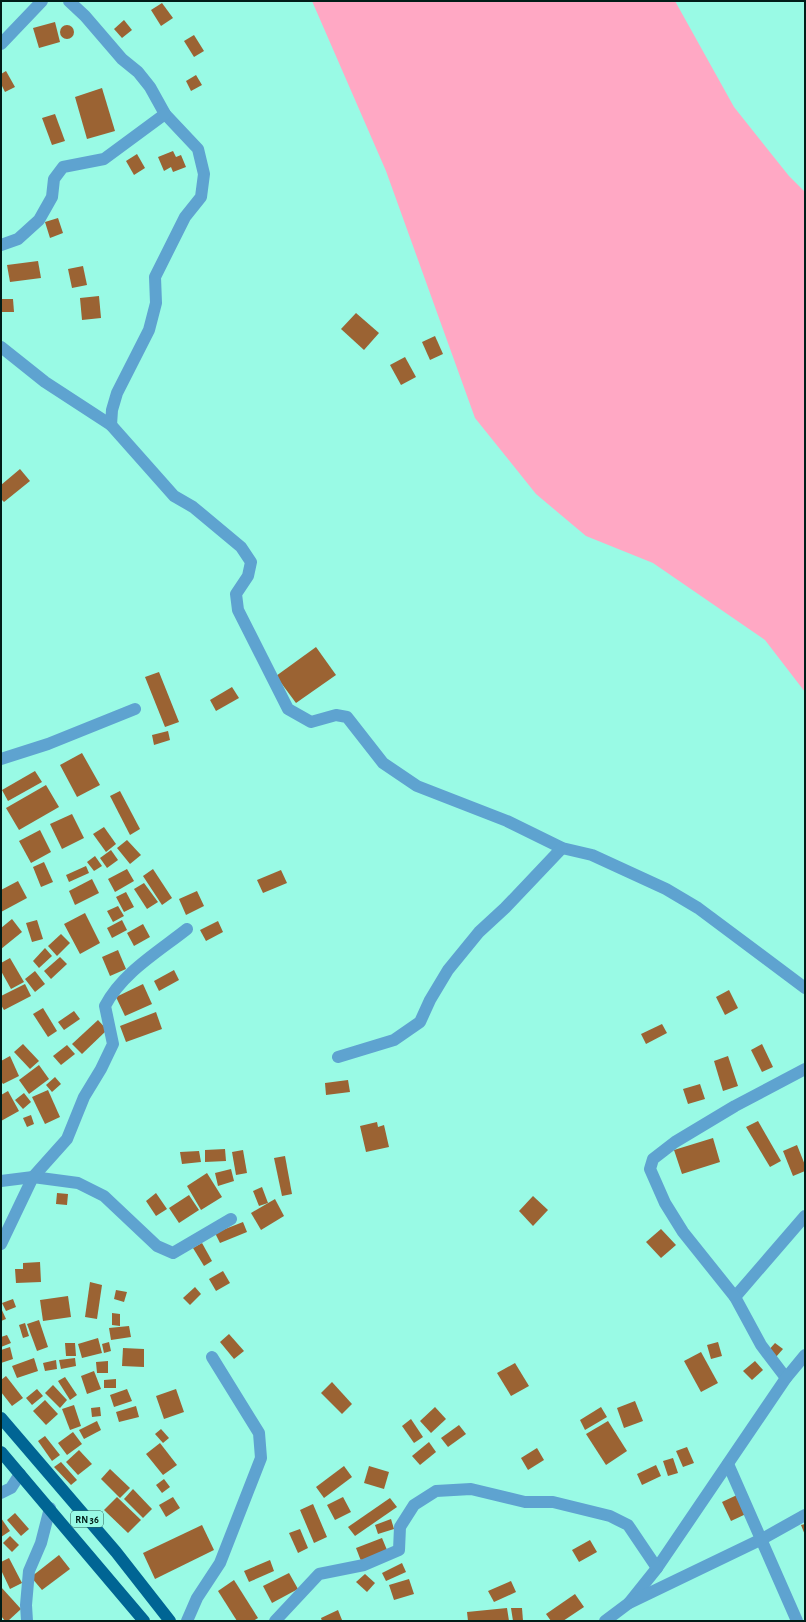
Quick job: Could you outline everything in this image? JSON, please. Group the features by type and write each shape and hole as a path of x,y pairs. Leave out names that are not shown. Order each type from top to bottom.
{"main road":[{"name":"RN 36","path":"1,1418 116,1552 170,1621"},
{"name":"RN 36","path":"1,1452 50,1508 141,1620"}],"street":[{"path":"1,44 42,1"},
{"path":"69,1 122,59 138,72 150,87 165,114 198,149 204,174 201,197 185,217 155,277 156,303 151,324 117,393 112,410 111,425"},
{"path":"1,245 18,239 39,220 52,196 54,178 63,167 104,159 165,114"},
{"path":"1,347 45,382 111,425 174,496 199,512 241,548 251,562 248,576 236,594 238,610 288,709 311,722 336,715 346,717 384,763 417,786 507,821 562,848 592,855 666,889 704,913 805,988"},
{"path":"1,758 48,744 135,709"},
{"path":"338,1057 394,1040 420,1022 430,1000 448,970 470,943 562,848"},
{"path":"1,1244 33,1177 67,1139 84,1097 101,1069 113,1044 105,1006 112,992 131,973 187,929"},
{"path":"786,1378 761,1345 735,1297 683,1232 665,1203 650,1169 653,1159 675,1142 735,1106 805,1069"},
{"path":"1,1181 33,1177 78,1183 104,1196 157,1246 173,1253 231,1219"},
{"path":"735,1297 805,1216"},
{"path":"630,1603 657,1568 786,1378 805,1355"},
{"path":"187,1621 197,1598 220,1563 261,1458 259,1433 212,1357"},
{"path":"728,1464 797,1621"},
{"path":"1,1493 11,1488 20,1474"},
{"path":"275,1621 319,1574 364,1566 399,1550 400,1527 414,1505 436,1491 471,1489 525,1502 553,1502 610,1516 628,1525 657,1568"},
{"path":"27,1621 26,1605 29,1571 41,1543 50,1508"},
{"path":"605,1621 630,1603 762,1539 805,1515"}],"shaded area":[{"path":"312,1 675,1 734,107 789,176 805,192 805,692 765,640 653,563 586,536 536,494 475,418 386,171"}],"building":[{"path":"162,3 173,18 161,26 151,10"},
{"path":"124,20 132,30 122,38 114,29"},
{"path":"55,22 60,42 39,48 33,28"},
{"path":"67,25 72,27 74,32 72,37 67,39 62,37 60,32 62,27"},
{"path":"194,35 204,51 194,57 184,41"},
{"path":"6,71 15,87 5,92 1,84 1,74"},
{"path":"196,75 202,85 191,91 186,81"},
{"path":"102,88 115,131 87,139 75,97"},
{"path":"55,114 65,141 52,145 42,118"},
{"path":"173,151 176,157 181,155 186,167 173,172 171,167 164,171 158,157"},
{"path":"137,154 145,168 134,175 126,161"},
{"path":"58,218 63,233 50,238 45,222"},
{"path":"38,261 41,278 10,282 7,265"},
{"path":"83,266 87,285 72,288 68,269"},
{"path":"99,296 101,318 82,320 80,298"},
{"path":"1,299 13,299 14,312 1,312"},
{"path":"356,313 379,333 364,350 341,329"},
{"path":"435,336 443,354 430,360 422,342"},
{"path":"405,357 416,377 401,385 390,365"},
{"path":"20,469 30,481 4,502 1,499 1,485"},
{"path":"316,647 336,675 296,703 276,676"},
{"path":"159,672 179,722 165,727 145,677"},
{"path":"232,687 239,698 216,711 210,700"},
{"path":"168,731 170,740 154,745 152,735"},
{"path":"82,753 100,785 77,797 60,765"},
{"path":"35,771 42,782 8,801 2,790"},
{"path":"46,785 59,807 19,830 6,808"},
{"path":"120,791 140,829 130,835 110,796"},
{"path":"72,814 84,838 62,849 50,824"},
{"path":"104,827 116,844 106,852 93,834"},
{"path":"40,830 51,852 31,863 19,841"},
{"path":"127,840 141,855 130,864 117,848"},
{"path":"111,850 118,860 107,868 100,858"},
{"path":"95,856 102,866 94,871 87,862"},
{"path":"44,862 53,882 41,887 33,867"},
{"path":"86,866 89,873 69,882 66,875"},
{"path":"127,869 134,881 115,892 108,879"},
{"path":"153,869 172,898 162,905 143,876"},
{"path":"281,870 287,883 263,893 257,880"},
{"path":"92,879 99,893 75,905 69,891"},
{"path":"18,881 27,898 1,912 1,890"},
{"path":"144,883 158,902 147,909 134,889"},
{"path":"197,891 204,906 186,915 179,899"},
{"path":"126,892 134,907 124,912 116,897"},
{"path":"118,906 124,916 113,922 107,911"},
{"path":"85,913 100,943 80,954 64,924"},
{"path":"12,919 22,932 1,949 1,928"},
{"path":"37,920 43,939 32,942 26,923"},
{"path":"122,920 127,930 112,938 107,928"},
{"path":"218,921 223,932 206,941 200,930"},
{"path":"143,924 150,937 134,946 127,933"},
{"path":"61,934 70,943 57,956 48,946"},
{"path":"45,948 52,956 39,968 33,961"},
{"path":"118,950 126,969 110,976 102,957"},
{"path":"60,957 67,964 51,979 44,971"},
{"path":"10,958 24,982 11,989 1,971 1,963"},
{"path":"174,970 179,980 159,991 154,981"},
{"path":"35,971 45,984 35,992 25,979"},
{"path":"25,984 31,996 4,1010 1,1005 1,996"},
{"path":"143,984 152,1004 125,1016 116,997"},
{"path":"729,990 738,1008 725,1015 716,997"},
{"path":"43,1008 57,1031 48,1037 33,1014"},
{"path":"74,1011 80,1019 64,1030 58,1022"},
{"path":"156,1012 162,1029 126,1042 120,1026"},
{"path":"98,1020 107,1030 82,1054 72,1044"},
{"path":"662,1024 667,1033 646,1044 641,1034"},
{"path":"23,1044 39,1061 30,1069 14,1052"},
{"path":"762,1044 773,1067 762,1072 751,1050"},
{"path":"67,1045 75,1054 61,1065 53,1056"},
{"path":"10,1056 19,1076 3,1084 1,1081 1,1061"},
{"path":"728,1056 738,1086 723,1091 714,1061"},
{"path":"39,1065 49,1079 29,1094 19,1080"},
{"path":"55,1077 61,1084 52,1092 46,1085"},
{"path":"348,1080 350,1092 326,1095 325,1083"},
{"path":"700,1084 705,1099 688,1104 683,1089"},
{"path":"48,1090 60,1117 45,1124 32,1097"},
{"path":"8,1091 19,1111 1,1121 1,1095"},
{"path":"24,1093 31,1102 23,1109 15,1100"},
{"path":"31,1115 34,1124 27,1127 23,1118"},
{"path":"758,1121 781,1161 770,1167 746,1127"},
{"path":"377,1122 378,1127 384,1125 389,1147 366,1152 360,1126"},
{"path":"713,1138 720,1162 682,1174 674,1150"},
{"path":"797,1145 805,1165 805,1171 793,1176 783,1151"},
{"path":"225,1149 226,1161 205,1162 205,1150"},
{"path":"243,1150 247,1173 236,1175 232,1152"},
{"path":"199,1151 201,1162 182,1164 180,1152"},
{"path":"285,1156 292,1194 282,1196 274,1158"},
{"path":"231,1169 234,1181 218,1186 215,1173"},
{"path":"207,1173 222,1197 201,1210 187,1186"},
{"path":"262,1187 268,1203 259,1206 253,1191"},
{"path":"57,1193 68,1194 67,1205 56,1204"},
{"path":"156,1193 167,1209 156,1216 146,1201"},
{"path":"189,1195 199,1210 179,1223 169,1208"},
{"path":"533,1196 548,1210 533,1226 519,1211"},
{"path":"275,1199 284,1216 261,1230 251,1213"},
{"path":"243,1222 247,1232 220,1243 215,1233"},
{"path":"661,1229 676,1245 661,1258 646,1242"},
{"path":"202,1243 212,1261 204,1266 193,1248"},
{"path":"40,1262 41,1282 16,1283 15,1269 23,1269 23,1263"},
{"path":"223,1271 230,1283 216,1291 209,1279"},
{"path":"90,1282 102,1285 97,1319 85,1317"},
{"path":"195,1287 201,1294 190,1305 183,1298"},
{"path":"116,1290 127,1292 124,1302 114,1299"},
{"path":"68,1296 71,1317 43,1321 40,1300"},
{"path":"13,1299 16,1307 6,1311 2,1303"},
{"path":"1,1308 6,1319 1,1321"},
{"path":"112,1313 120,1314 120,1326 112,1325"},
{"path":"39,1320 48,1347 37,1351 27,1324"},
{"path":"25,1323 29,1336 23,1338 19,1325"},
{"path":"129,1326 131,1337 111,1340 109,1328"},
{"path":"229,1334 244,1351 234,1359 220,1342"},
{"path":"7,1335 11,1343 1,1347 1,1337"},
{"path":"98,1338 102,1353 82,1358 78,1344"},
{"path":"109,1342 111,1351 104,1353 102,1344"},
{"path":"718,1342 722,1356 711,1359 707,1345"},
{"path":"65,1343 75,1343 76,1356 66,1356"},
{"path":"775,1343 783,1349 775,1358 767,1352"},
{"path":"10,1347 13,1359 1,1363 1,1350"},
{"path":"123,1348 144,1349 144,1367 122,1366"},
{"path":"701,1352 718,1383 701,1392 684,1361"},
{"path":"34,1358 38,1371 17,1378 12,1366"},
{"path":"75,1358 76,1366 61,1369 59,1360"},
{"path":"56,1360 57,1369 45,1371 43,1363"},
{"path":"108,1361 108,1373 97,1373 96,1362"},
{"path":"755,1361 763,1370 752,1380 743,1371"},
{"path":"515,1363 529,1386 511,1396 497,1373"},
{"path":"94,1371 101,1389 87,1394 81,1376"},
{"path":"6,1376 23,1398 12,1406 1,1392 1,1380"},
{"path":"65,1377 77,1395 70,1400 58,1381"},
{"path":"116,1379 116,1388 104,1388 104,1380"},
{"path":"332,1382 352,1404 342,1414 321,1393"},
{"path":"53,1385 67,1400 60,1408 45,1393"},
{"path":"37,1389 43,1396 32,1405 26,1398"},
{"path":"127,1389 132,1401 114,1407 110,1395"},
{"path":"176,1389 184,1412 164,1419 156,1396"},
{"path":"45,1400 58,1414 46,1425 33,1411"},
{"path":"635,1401 643,1421 624,1428 617,1408"},
{"path":"74,1405 81,1426 70,1430 62,1409"},
{"path":"136,1406 139,1417 119,1422 116,1412"},
{"path":"100,1407 101,1416 92,1417 91,1408"},
{"path":"435,1407 446,1419 431,1433 420,1421"},
{"path":"601,1407 607,1417 585,1430 580,1420"},
{"path":"411,1419 423,1437 414,1443 402,1426"},
{"path":"97,1421 101,1430 84,1439 79,1430"},
{"path":"608,1421 627,1451 606,1465 586,1434"},
{"path":"459,1425 466,1434 448,1447 441,1438"},
{"path":"161,1429 169,1438 163,1443 155,1434"},
{"path":"73,1432 82,1444 67,1455 58,1443"},
{"path":"45,1436 60,1455 52,1461 38,1441"},
{"path":"429,1442 436,1452 420,1465 412,1456"},
{"path":"160,1443 177,1465 163,1475 146,1454"},
{"path":"687,1447 694,1463 683,1467 676,1451"},
{"path":"537,1448 544,1460 528,1470 521,1458"},
{"path":"79,1450 92,1464 78,1475 66,1462"},
{"path":"673,1458 678,1473 668,1476 663,1461"},
{"path":"61,1462 77,1480 71,1485 54,1467"},
{"path":"656,1465 661,1476 642,1485 637,1474"},
{"path":"344,1466 352,1477 324,1498 316,1487"},
{"path":"369,1466 389,1472 384,1489 364,1483"},
{"path":"110,1469 130,1488 120,1498 101,1479"},
{"path":"164,1479 170,1487 162,1493 156,1485"},
{"path":"133,1489 152,1509 143,1518 124,1499"},
{"path":"737,1495 746,1514 731,1521 722,1502"},
{"path":"117,1497 141,1520 128,1533 104,1510"},
{"path":"173,1497 180,1508 166,1517 159,1505"},
{"path":"343,1497 351,1512 335,1520 327,1505"},
{"path":"390,1498 397,1507 355,1536 348,1527"},
{"path":"313,1504 327,1537 314,1543 300,1510"},
{"path":"15,1513 29,1529 21,1536 7,1520"},
{"path":"1,1518 10,1531 1,1537"},
{"path":"391,1519 394,1529 378,1534 375,1525"},
{"path":"805,1524 805,1535 801,1525"},
{"path":"202,1525 214,1550 155,1579 143,1553"},
{"path":"300,1529 308,1548 298,1553 289,1533"},
{"path":"10,1536 19,1545 12,1552 3,1543"},
{"path":"382,1538 387,1550 361,1561 356,1548"},
{"path":"590,1540 597,1552 579,1562 572,1550"},
{"path":"59,1555 70,1569 42,1590 31,1577"},
{"path":"9,1558 22,1583 10,1589 1,1570 1,1562"},
{"path":"270,1560 274,1571 249,1582 244,1571"},
{"path":"402,1563 406,1572 386,1581 382,1573"},
{"path":"289,1573 298,1589 272,1603 263,1586"},
{"path":"365,1574 375,1583 367,1592 356,1582"},
{"path":"409,1579 414,1594 394,1600 389,1585"},
{"path":"234,1580 258,1618 253,1621 237,1621 218,1591"},
{"path":"511,1581 516,1592 494,1602 488,1591"},
{"path":"1,1587 21,1609 8,1621 5,1621 1,1616"},
{"path":"575,1594 584,1607 563,1621 551,1621 546,1614"},
{"path":"507,1608 509,1621 468,1621 467,1612"},
{"path":"511,1608 522,1608 523,1621 513,1621"},
{"path":"338,1610 342,1620 322,1621 321,1618"}]}
